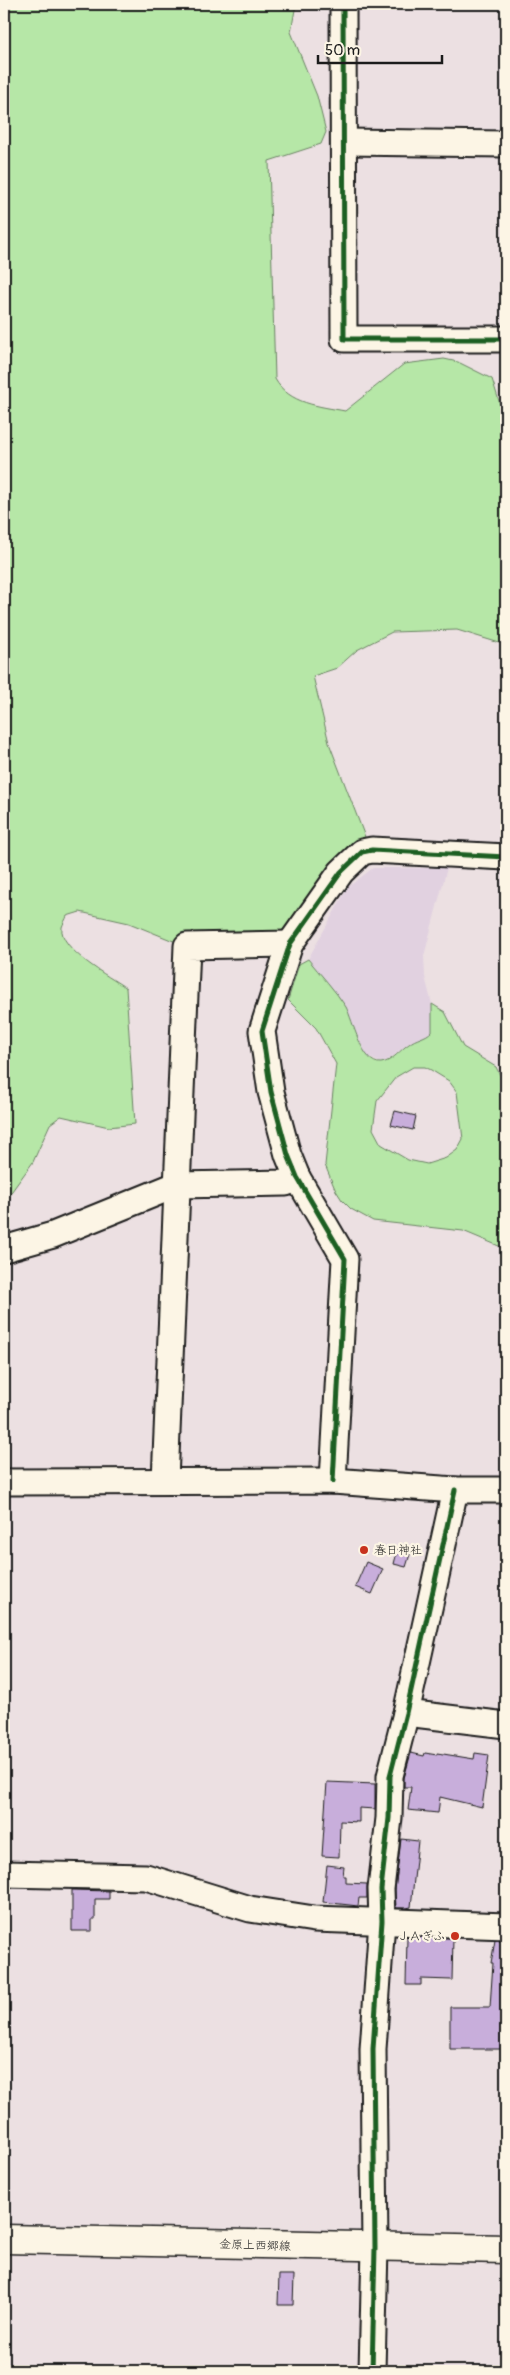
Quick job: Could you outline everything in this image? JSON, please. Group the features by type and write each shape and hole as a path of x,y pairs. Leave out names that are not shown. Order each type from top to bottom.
{"main road":[{"name":"金原上西郷線","path":"4,2239 375,2248 506,2249"}],"street":[{"path":"344,4 344,338 506,339"},
{"path":"345,142 506,144"},
{"path":"333,1480 345,1258 297,1177 288,1155 271,1092 262,1032 290,944 341,872 362,852 386,850 506,857"},
{"path":"165,1481 187,946 290,944"},
{"path":"4,1249 53,1235 176,1185 286,1183 297,1177"},
{"path":"4,1482 333,1480 455,1490 506,1490"},
{"path":"372,2371 375,2248 373,2049 382,1921 381,1889 389,1818 390,1776 406,1713 455,1490"},
{"path":"406,1713 506,1725"},
{"path":"4,1874 146,1877 250,1909 314,1919 506,1926"}],"shaded area":[{"path":"373,868 447,868 424,956 425,977 432,1004 432,1031 428,1036 410,1042 390,1059 381,1063 366,1056 346,1008 308,959 348,887"}],"green space":[{"path":"4,4 296,4 291,32 317,96 326,132 321,144 269,161 275,379 288,394 296,399 345,411 404,364 444,359 458,362 492,379 506,423 506,645 457,630 392,632 357,650 337,668 313,676 329,743 365,837 332,870 286,933 176,942 129,923 80,912 67,916 62,927 63,935 68,944 86,962 126,988 135,1124 109,1127 61,1116 50,1124 33,1162 4,1202"},
{"path":"308,959 337,994 346,1007 363,1050 374,1062 381,1063 393,1058 406,1046 432,1031 432,1004 445,1012 463,1047 496,1067 506,1087 506,1249 463,1231 373,1221 351,1209 342,1200 325,1165 336,1064 316,1028 288,1000 299,964","holes":["413,1067 425,1067 449,1081 457,1092 463,1139 457,1150 446,1158 427,1164 408,1160 381,1144 373,1129 377,1101 396,1077"]}],"building":[{"path":"395,1111 416,1116 413,1130 391,1125"},
{"path":"398,1548 411,1551 406,1567 394,1564"},
{"path":"366,1562 383,1569 372,1594 355,1587"},
{"path":"411,1753 424,1756 425,1753 437,1755 437,1753 474,1759 475,1753 489,1755 482,1807 440,1797 438,1813 408,1810 411,1787 404,1787 404,1778"},
{"path":"327,1782 375,1784 375,1809 359,1808 359,1822 340,1821 339,1857 322,1856"},
{"path":"401,1839 418,1841 411,1907 396,1908 395,1890"},
{"path":"327,1865 344,1867 343,1876 346,1876 346,1883 367,1884 367,1898 359,1898 358,1906 323,1902"},
{"path":"72,1890 109,1891 109,1899 95,1899 95,1919 92,1919 92,1931 72,1931"},
{"path":"407,1937 453,1938 452,1980 421,1979 421,1985 406,1985"},
{"path":"495,1940 506,1940 504,2049 450,2049 450,2007 490,2007 493,1963 491,1963"},
{"path":"279,2275 294,2275 293,2305 278,2305"}],"cycle path":[{"path":"343,4 344,339 506,339"},
{"path":"333,1481 345,1259 297,1177 288,1155 271,1092 262,1031 290,944 341,872 362,852 372,850 506,857"},
{"path":"372,2371 375,2248 373,2049 382,1921 381,1889 389,1818 390,1776 406,1713 455,1490"}],"place":[{"name":"春日神社","path":"364,1550"},
{"name":"ＪＡぎふ","path":"455,1936"}]}
